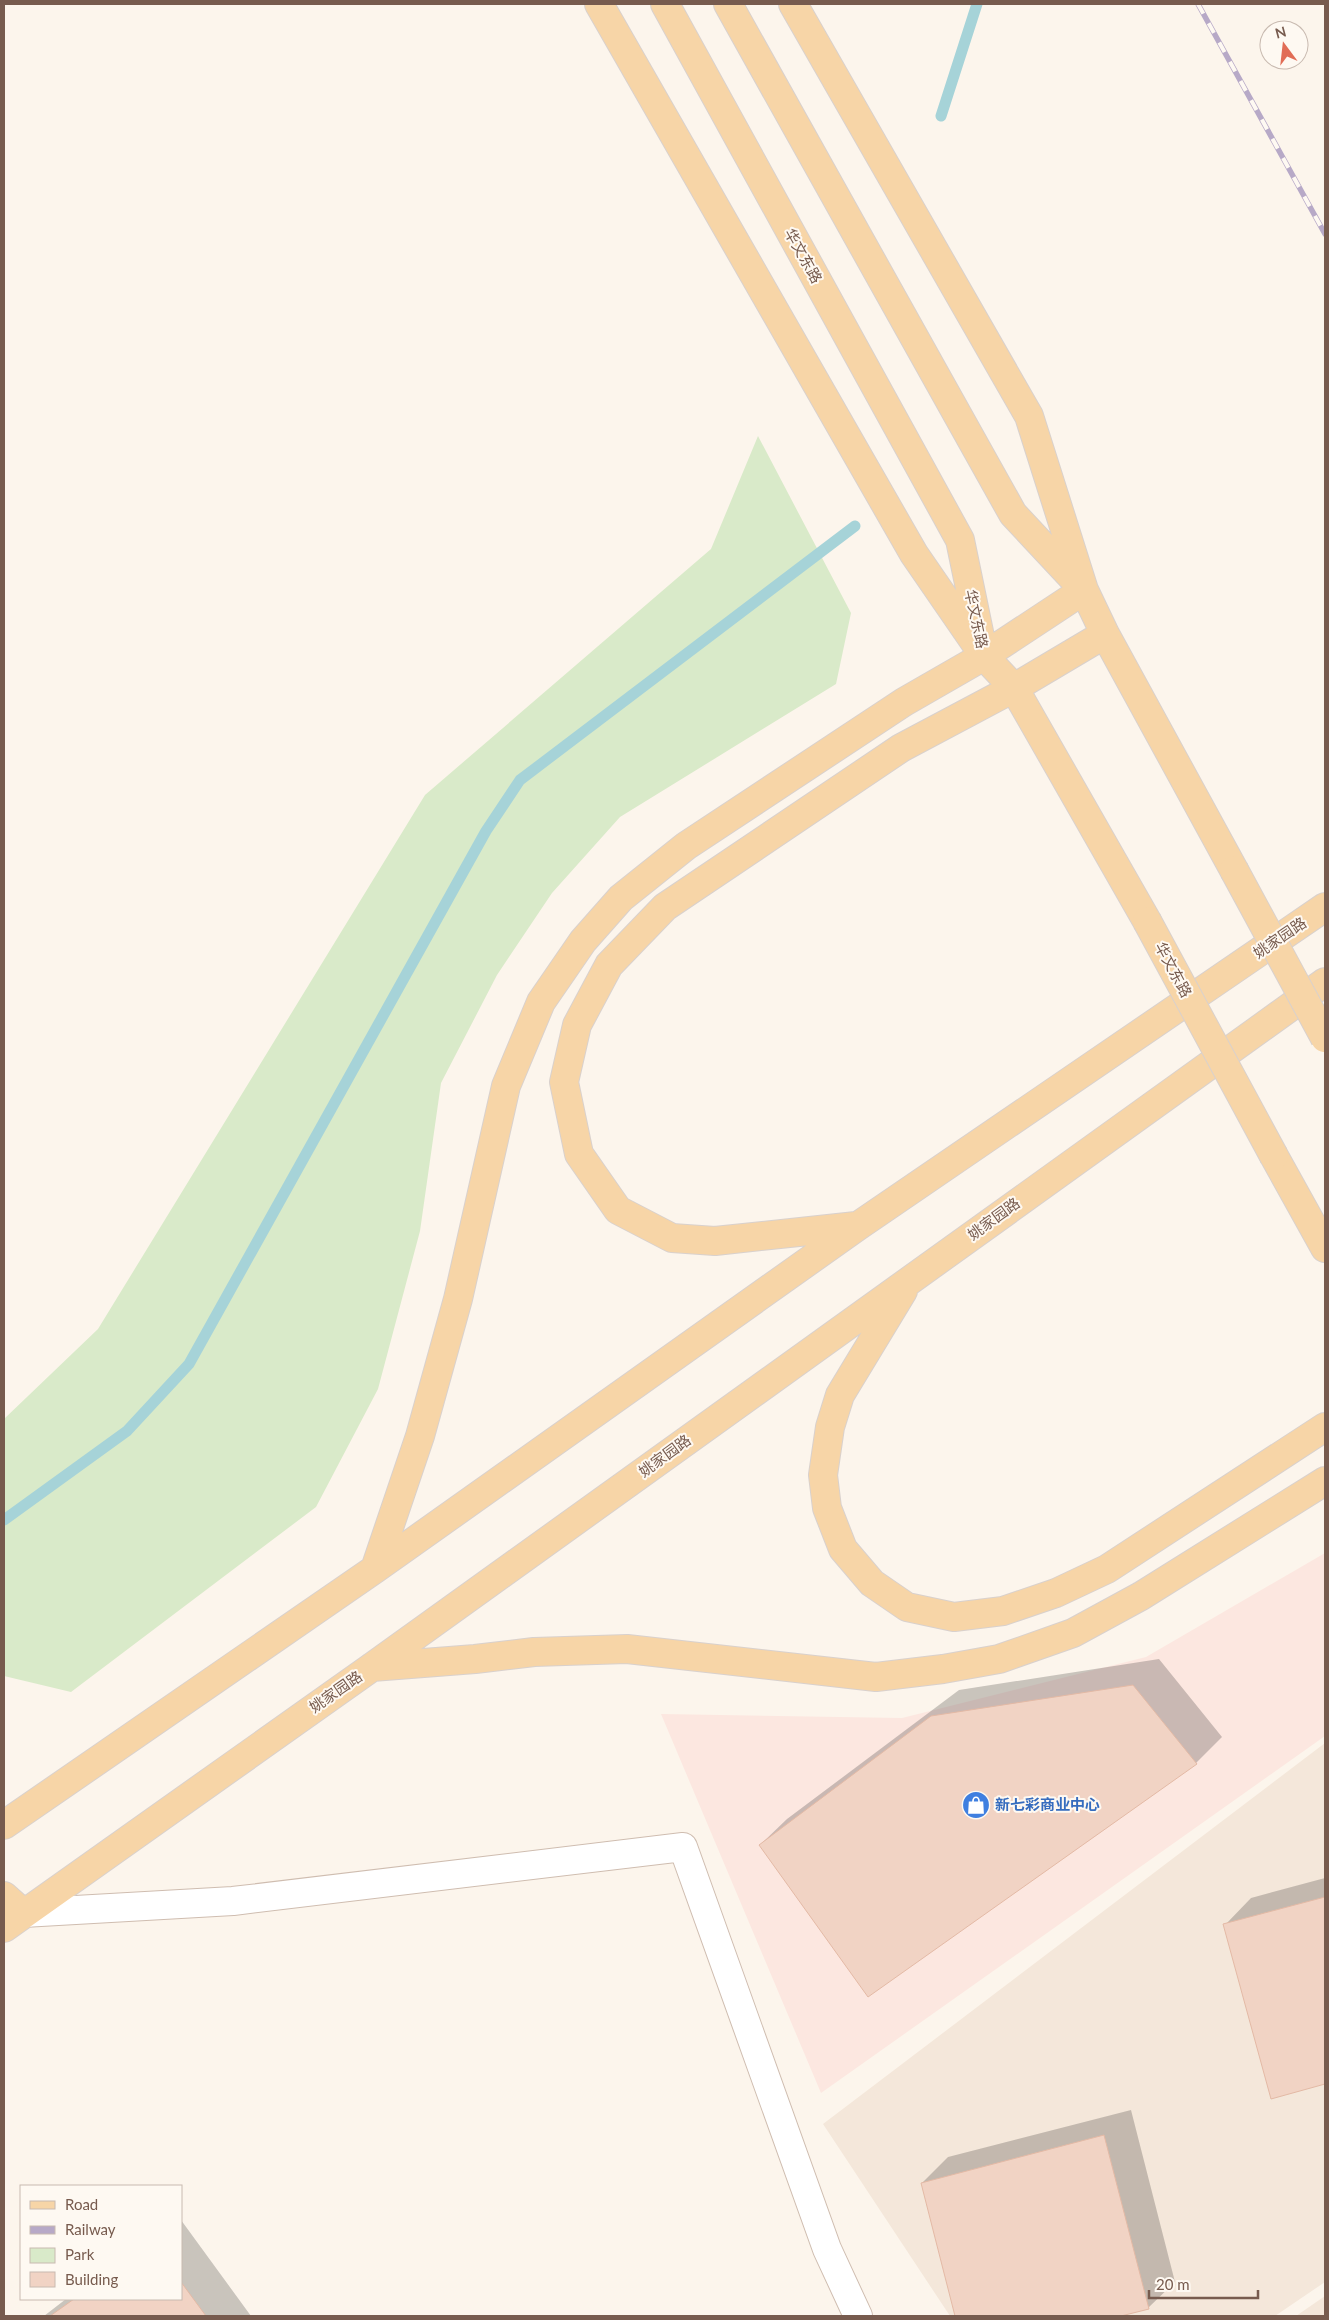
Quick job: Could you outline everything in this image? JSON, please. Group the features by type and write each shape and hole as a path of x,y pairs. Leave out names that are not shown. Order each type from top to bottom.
{"main road":[{"path":"599,4 914,554 984,656"},
{"name":"华文东路","path":"665,4 960,540 984,656 1014,688 1147,921 1325,1248"},
{"path":"728,4 1013,514 1084,590"},
{"path":"793,4 1029,416 1084,590 1105,634 1325,1038"},
{"path":"375,1569 420,1436 458,1299 506,1086 541,1002 583,941 621,898 686,846 904,702 984,656 1084,590"},
{"path":"858,1226 715,1241 672,1238 618,1210 579,1154 564,1082 577,1025 609,965 665,907 901,748 1014,688 1105,634"},
{"name":"姚家园路","path":"4,1825 375,1569 858,1226 1325,907"},
{"name":"姚家园路","path":"9,1912 372,1667 1325,982"},
{"path":"908,1281 840,1395 830,1428 823,1474 827,1508 843,1549 872,1583 907,1608 954,1617 1003,1611 1056,1593 1107,1569 1325,1428"},
{"path":"372,1667 475,1659 534,1652 627,1648 876,1677 943,1669 999,1659 1073,1633 1141,1596 1325,1481"}],"lane":[{"path":"9,1912 233,1901 683,1847 827,2249 858,2316"}],"shaded area":[{"name":"新七彩商业中心","path":"1325,1553 1325,1736 821,2093 661,1714 902,1718 1146,1657"},
{"path":"1325,1743 1325,2282 1275,2316 950,2316 823,2124"},
{"path":"1325,2296 1325,2316 1296,2316"}],"green space":[{"path":"758,436 851,613 836,684 620,817 552,893 497,975 441,1083 420,1231 378,1389 316,1507 71,1692 4,1676 4,1419 98,1329 425,795 711,549"}],"building":[{"name":"新七彩商业中心","path":"1133,1685 1197,1764 868,1997 759,1845 931,1716"},
{"path":"1325,1897 1325,2084 1271,2099 1223,1924"},
{"path":"1104,2135 1149,2309 1121,2316 955,2316 921,2183"},
{"path":"182,2283 206,2316 50,2316 73,2300 182,2300"}],"waterway":[{"path":"941,116 977,4"},
{"path":"4,1520 127,1431 189,1364 486,831 520,780 855,526"}],"railway":[{"path":"1198,4 1325,234"}],"place":[{"name":"新七彩商业中心","path":"976,1805"}]}
